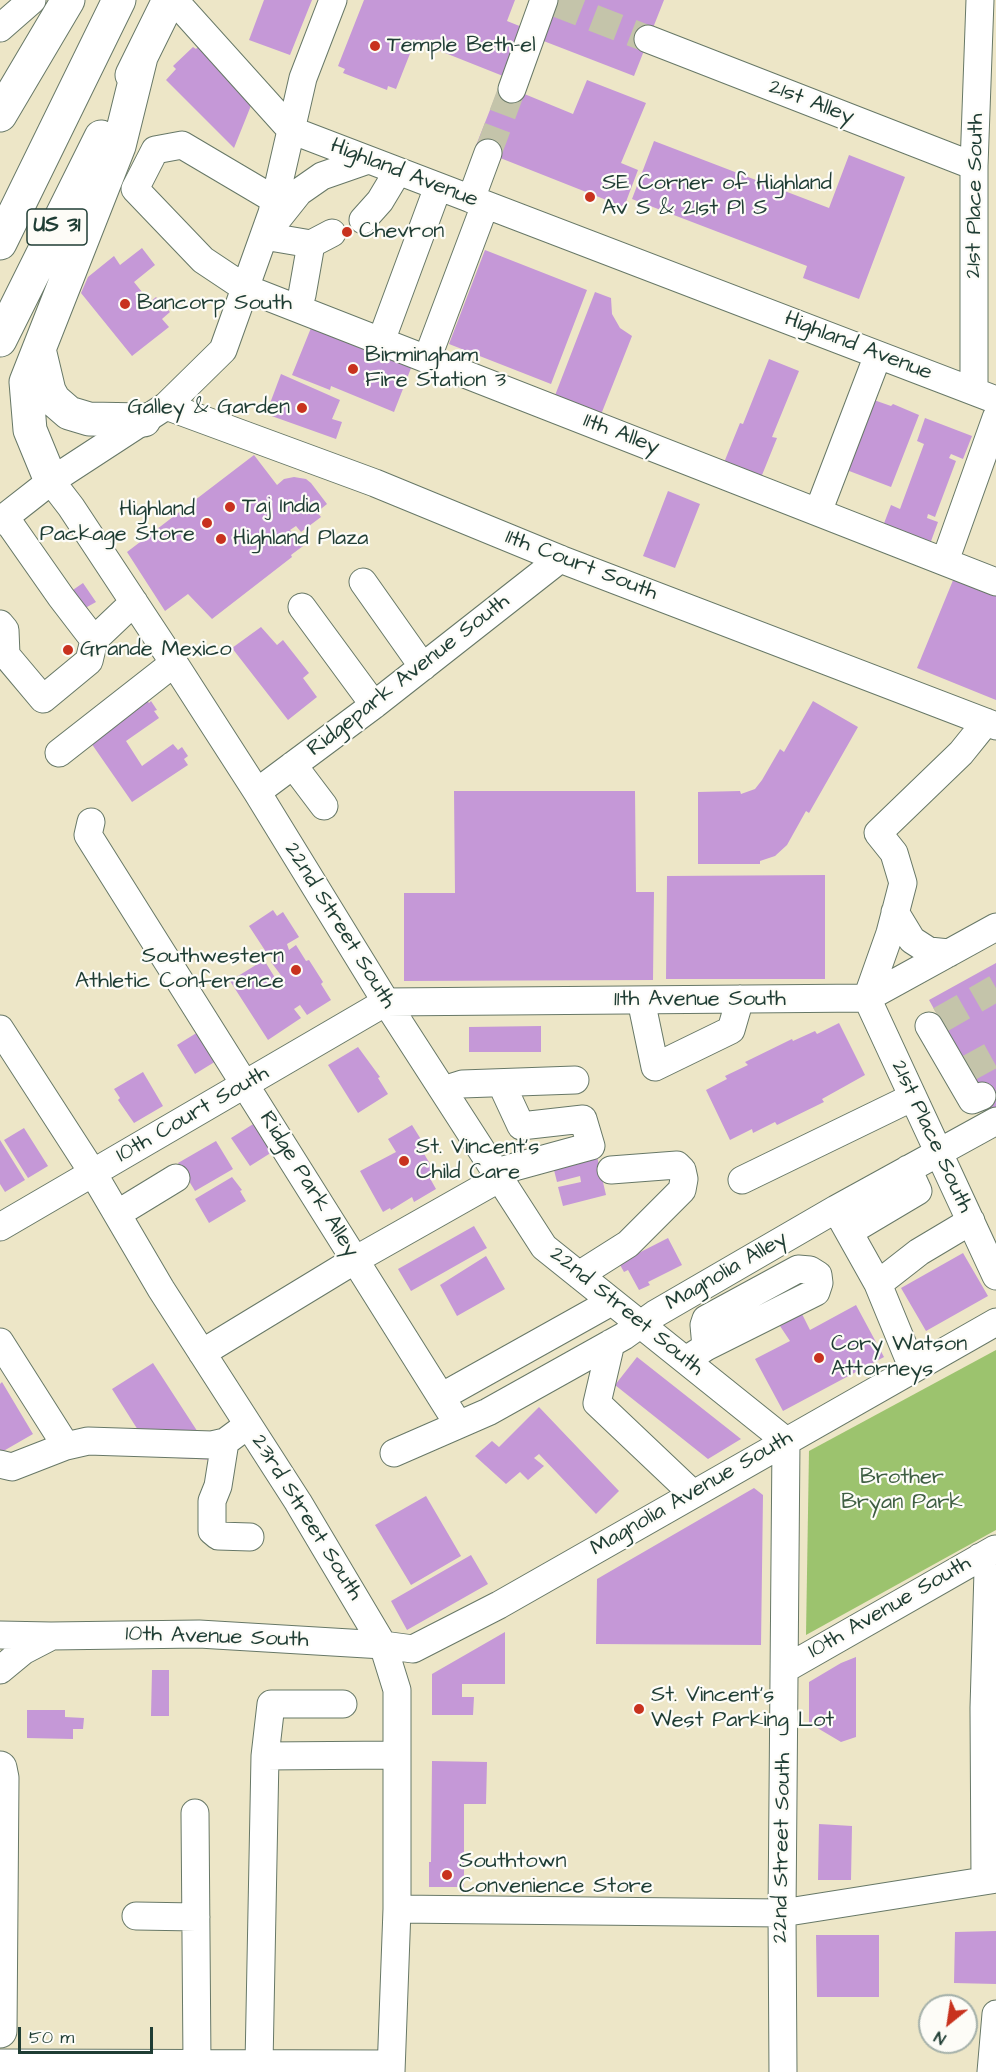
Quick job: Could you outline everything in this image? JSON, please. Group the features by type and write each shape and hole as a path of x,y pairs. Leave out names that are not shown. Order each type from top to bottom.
{"main road":[{"path":"0,115 68,0"},
{"name":"US 31","path":"0,243 119,0"},
{"name":"US 31","path":"0,340 119,120 141,57 169,0"},
{"path":"51,481 30,430 26,382 119,147 119,120"},
{"path":"38,347 49,391 61,407 79,417 89,419 155,413"},
{"path":"0,1768 2,1778 0,2031"}],"street":[{"path":"0,28 32,0"},
{"path":"174,0 291,130"},
{"path":"94,640 3,519 51,481 155,413 223,350 275,200 303,78 333,0"},
{"name":"21st Place South","path":"980,0 974,166 985,220 985,396"},
{"path":"512,89 549,1"},
{"name":"21st Alley","path":"648,39 974,166"},
{"name":"Highland Avenue","path":"291,130 985,396"},
{"name":"11th Alley","path":"275,200 182,145 155,150 135,189 203,260 245,288 996,582"},
{"path":"427,359 478,202 488,153"},
{"path":"264,236 299,192 322,176 368,160"},
{"path":"363,220 380,201 398,171"},
{"path":"381,341 438,186"},
{"path":"264,236 322,238 302,295"},
{"path":"818,512 878,355"},
{"name":"11th Court South","path":"155,413 375,483 560,559 991,724"},
{"path":"945,561 996,418"},
{"name":"22nd Street South","path":"51,481 73,510 174,663 257,792 386,1002 544,1247 640,1325 696,1354 786,1441 783,2072"},
{"name":"Ridgepark Avenue South","path":"257,792 374,705 560,559"},
{"path":"363,582 423,667"},
{"path":"0,624 5,630 6,655 43,699 89,661 94,640 134,602"},
{"path":"302,607 374,705"},
{"path":"59,753 174,663"},
{"path":"867,998 903,883 894,853 878,832 991,724"},
{"path":"293,765 324,806"},
{"name":"Ridge Park Alley","path":"91,822 88,835 458,1424"},
{"path":"895,912 912,940 929,951 949,953"},
{"name":"11th Avenue South","path":"386,1002 867,998 996,927"},
{"name":"21st Place South","path":"867,998 890,1048 918,1091 938,1152 996,1276"},
{"path":"641,1000 655,1067 731,1030 740,999"},
{"name":"10th Court South","path":"0,1227 386,1002"},
{"path":"890,1048 934,1023 962,1072 972,1100 982,1096"},
{"name":"23rd Street South","path":"0,1029 93,1173 161,1289 298,1502 383,1646 397,1690 397,1909 391,2068"},
{"path":"443,1090 462,1084 575,1080"},
{"path":"202,1353 498,1175 591,1146 583,1119 521,1126 501,1083"},
{"path":"742,1180 918,1091"},
{"name":"Magnolia Alley","path":"394,1453 488,1412 611,1344 655,1314 842,1220 908,1169 938,1152 967,1127 996,1120"},
{"path":"579,1275 628,1244 682,1190 684,1179 682,1170 677,1165 611,1170"},
{"path":"117,1214 176,1178"},
{"path":"842,1220 878,1284 913,1369"},
{"path":"878,1284 919,1252 970,1221"},
{"path":"441,1396 611,1302"},
{"name":"Magnolia Avenue South","path":"383,1646 413,1649 499,1605 996,1322"},
{"path":"0,1342 66,1446"},
{"path":"611,1344 597,1403 693,1494"},
{"path":"0,1464 12,1467 66,1446 88,1441 212,1445 225,1442 248,1425"},
{"path":"225,1442 218,1486 212,1501 212,1531 218,1536 250,1537"},
{"path":"397,1909 782,1913 991,1880 984,1708 988,1553"},
{"name":"10th Avenue South","path":"785,1669 988,1553"},
{"name":"10th Avenue South","path":"0,1635 199,1634 383,1646"},
{"name":"10th Avenue South","path":"0,1670 23,1651 51,1636"},
{"path":"259,2064 266,1756 272,1704 343,1704"},
{"path":"266,1756 397,1755"},
{"path":"195,1813 197,2063"},
{"path":"136,1916 196,1917"},
{"path":"991,2072 996,2014"},
{"path":"0,2063 197,2063 391,2068"}],"green space":[{"name":"Brother Bryan Park","path":"996,1350 996,1530 806,1635 809,1451"}],"building":[{"path":"264,0 312,0 290,55 249,40"},
{"path":"364,0 515,0 507,21 522,27 503,76 415,41 396,89 388,86 387,90 343,73 345,69 338,66"},
{"path":"557,0 664,0 634,76 541,40"},
{"path":"193,47 196,49 198,47 252,103 234,148 166,80 176,69 173,66"},
{"path":"587,80 646,103 621,163 638,170 624,207 475,148 499,87 505,86 573,114"},
{"path":"654,141 829,208 849,155 905,177 859,299 803,278 807,266 632,199"},
{"name":"Bancorp South","path":"142,248 155,265 134,282 150,302 156,297 170,312 162,319 169,327 132,356 81,293 88,277 114,256 120,265"},
{"path":"485,250 587,290 551,384 449,344"},
{"path":"595,292 611,298 612,314 620,328 632,336 602,412 596,414 554,398"},
{"name":"Birmingham Fire Station 3","path":"313,323 413,363 394,412 331,386 330,390 292,375"},
{"path":"769,359 799,371 772,437 777,438 760,480 723,465 740,423 743,424"},
{"name":"Galley & Garden","path":"281,374 340,400 332,419 342,422 336,439 266,414"},
{"path":"871,399 891,406 893,404 919,415 891,487 844,469"},
{"path":"925,418 972,436 963,459 951,454 949,458 956,461 935,517 928,514 927,518 938,522 930,544 883,526 891,505 900,509 924,444 917,441"},
{"name":"Highland Plaza","path":"254,455 277,485 284,479 294,477 306,479 311,483 327,504 317,512 321,517 301,532 296,526 290,530 303,546 212,619 188,594 165,611 127,552"},
{"path":"668,491 700,504 675,568 643,556"},
{"path":"956,573 996,588 996,700 917,668"},
{"path":"83,583 96,602 78,612 67,594"},
{"path":"261,627 277,645 283,640 309,673 303,678 317,697 288,720 232,648"},
{"path":"145,698 149,703 151,701 159,718 126,741 142,766 173,744 178,750 182,747 188,756 184,759 188,765 132,802 89,740"},
{"path":"813,701 858,727 809,813 806,811 787,845 775,856 760,861 760,864 698,864 698,792 740,791 741,794 755,789 780,749 784,752"},
{"path":"454,791 635,791 636,892 654,892 653,980 404,981 404,893 455,893"},
{"path":"825,875 825,979 666,979 667,876"},
{"name":"Southwestern Athletic Conference","path":"273,910 277,916 283,912 299,937 287,944 289,950 296,945 306,961 309,960 331,1000 307,1015 300,1005 294,1009 301,1018 268,1040 230,981 264,960 277,981 283,978 271,962 274,960 270,954 268,955 249,926"},
{"path":"996,963 996,1110 991,1112 929,1000"},
{"path":"839,1023 865,1075 822,1099 824,1102 777,1125 775,1122 753,1133 752,1129 730,1140 706,1090 727,1079 725,1076 748,1065 745,1062 792,1039 793,1041 815,1031 817,1034"},
{"path":"541,1026 541,1052 469,1052 469,1027"},
{"path":"203,1029 221,1058 195,1074 177,1045"},
{"path":"358,1047 380,1077 378,1078 388,1094 358,1113 328,1065"},
{"path":"143,1072 163,1106 134,1123 118,1100 120,1098 114,1089"},
{"path":"258,1121 277,1149 250,1166 231,1138"},
{"name":"St. Vincent's Child Care","path":"412,1125 427,1149 423,1152 433,1169 427,1173 436,1189 414,1202 412,1197 391,1210 390,1208 383,1212 360,1171 396,1152 388,1139"},
{"path":"24,1128 48,1166 28,1178 4,1140"},
{"path":"0,1140 25,1180 5,1192 0,1184"},
{"path":"216,1141 233,1169 195,1191 178,1163"},
{"path":"596,1152 606,1195 563,1206 558,1187 581,1182 580,1176 557,1182 552,1162"},
{"path":"232,1177 242,1190 240,1191 246,1201 209,1223 195,1199"},
{"path":"474,1226 487,1248 411,1291 398,1269"},
{"path":"668,1238 682,1265 648,1282 650,1285 639,1290 628,1270 624,1272 619,1263"},
{"path":"963,1253 988,1296 926,1331 901,1288"},
{"path":"486,1256 505,1289 457,1316 440,1285"},
{"name":"Cory Watson Attorneys","path":"856,1305 884,1357 783,1411 755,1359 790,1341 780,1326 802,1314 810,1330"},
{"path":"637,1357 741,1439 708,1459 615,1385"},
{"path":"153,1363 216,1460 155,1457 112,1389"},
{"path":"2,1382 33,1434 0,1453 0,1384"},
{"path":"539,1407 619,1491 596,1514 539,1454 534,1458 544,1466 528,1480 520,1472 506,1484 475,1456 492,1441 499,1447"},
{"path":"754,1488 763,1495 761,1645 596,1644 597,1579"},
{"path":"426,1496 461,1556 411,1585 375,1525"},
{"path":"471,1555 488,1584 407,1630 391,1601"},
{"path":"505,1632 505,1684 462,1684 462,1697 474,1697 473,1715 432,1715 432,1674"},
{"path":"856,1657 856,1737 841,1742 809,1723 809,1682"},
{"path":"152,1670 169,1670 169,1716 151,1716"},
{"path":"27,1710 65,1710 65,1717 84,1718 83,1729 73,1729 73,1739 27,1738"},
{"path":"432,1761 487,1762 486,1804 464,1804 464,1887 429,1887"},
{"path":"819,1824 852,1826 851,1880 818,1880"},
{"path":"996,1931 996,1984 954,1983 955,1932"},
{"path":"816,1935 879,1935 879,1997 817,1997"}],"tunnel":[{"path":"555,3 648,39"},
{"path":"488,153 512,89"},
{"path":"940,1020 996,988"},
{"path":"967,1069 996,1053"}],"place":[{"name":"Temple Beth-el","path":"375,46"},
{"name":"SE Corner of Highland Av S & 21st Pl S","path":"590,197"},
{"name":"Chevron","path":"347,232"},
{"name":"Bancorp South","path":"125,304"},
{"name":"Birmingham Fire Station 3","path":"353,369"},
{"name":"Galley & Garden","path":"302,408"},
{"name":"Taj India","path":"230,507"},
{"name":"Highland Package Store","path":"207,523"},
{"name":"Highland Plaza","path":"221,539"},
{"name":"Grande Mexico","path":"68,650"},
{"name":"Southwestern Athletic Conference","path":"296,970"},
{"name":"St. Vincent's Child Care","path":"404,1161"},
{"name":"Cory Watson Attorneys","path":"819,1358"},
{"name":"St. Vincent's West Parking Lot","path":"639,1709"},
{"name":"Southtown Convenience Store","path":"447,1875"}]}
